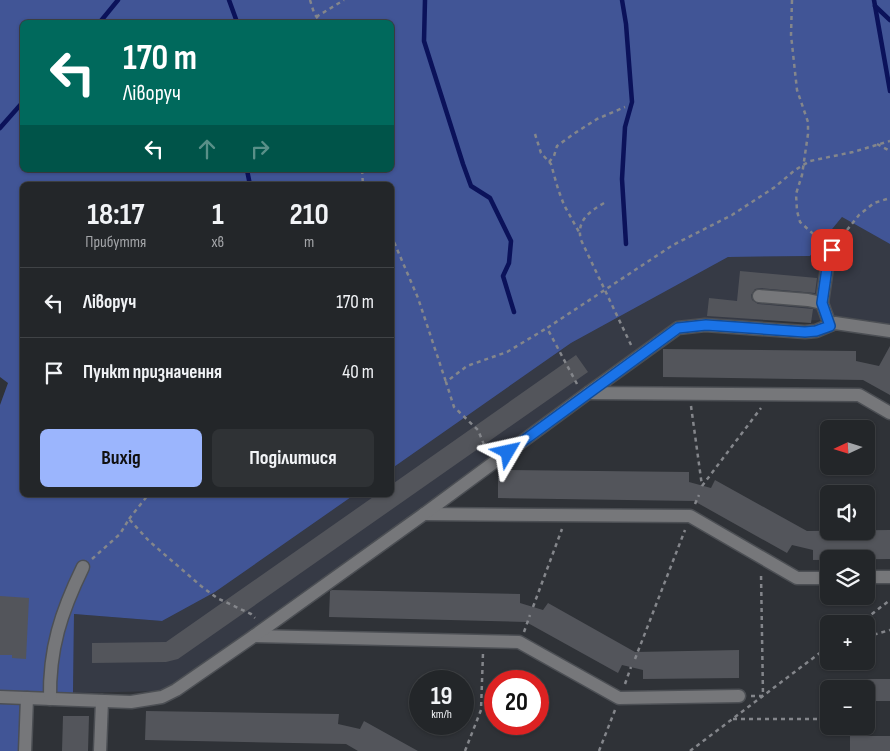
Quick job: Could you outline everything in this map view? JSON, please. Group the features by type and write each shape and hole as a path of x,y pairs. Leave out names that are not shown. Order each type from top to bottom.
{"lane":[{"path":"830,326 822,303 829,254 839,238"},
{"path":"759,296 822,303"},
{"path":"0,697 130,702 148,700 176,690 424,514 672,331 686,326 706,325 805,332 816,331 835,323 890,331"},
{"path":"586,394 859,395 890,412"},
{"path":"424,514 690,516 796,578 820,578"},
{"path":"50,699 50,674 57,630 69,596 83,567"},
{"path":"875,577 890,576"},
{"path":"258,633 520,642 619,698 739,696"},
{"path":"25,751 27,698"},
{"path":"100,751 102,701"}],"path":[{"path":"310,0 318,20"},
{"path":"316,17 344,0"},
{"path":"792,0 791,35 797,90 808,122 804,165 796,194 797,210 800,222 832,250"},
{"path":"549,162 554,156 557,146 597,119 625,107"},
{"path":"535,134 542,154 549,162 564,205 579,232 624,332 637,356"},
{"path":"446,382 467,366 507,352 547,328 673,245 732,215 810,161 853,152 890,141"},
{"path":"877,144 890,151"},
{"path":"839,238 874,203 890,198"},
{"path":"579,232 581,223 590,212 604,204"},
{"path":"394,242 418,298 454,407 478,430 493,463"},
{"path":"547,328 586,394"},
{"path":"689,394 702,486 771,394"},
{"path":"635,659 699,495"},
{"path":"83,567 120,534 146,497"},
{"path":"533,607 567,514"},
{"path":"129,519 149,541 201,586 217,598 251,614 256,619 258,633"},
{"path":"761,558 763,696"},
{"path":"871,615 890,600"},
{"path":"875,634 890,630"},
{"path":"465,751 482,710 483,642"},
{"path":"690,751 820,653"},
{"path":"599,751 632,667"},
{"path":"731,720 820,719"}],"shaded area":[{"path":"0,0 890,0 890,244 842,217 810,256 728,257 571,343 394,467 394,182 20,182 20,497 351,497 215,592 162,621 74,614 73,693 0,691 0,405 8,383 0,377"},
{"path":"842,217 890,244 890,327 868,320 685,321 591,389 582,390 252,634 163,691 73,693 74,614 162,621 215,592 351,497 394,497 394,467 571,343 728,257 810,256"},
{"path":"0,698 32,698 31,751 0,751"}],"building":[{"path":"740,271 817,278 815,293 760,288 755,289 751,295 752,300 758,304 813,309 811,323 707,316 709,298 737,301"},
{"path":"890,346 890,395 863,380 663,377 663,349 856,351 856,361 879,366"},
{"path":"576,355 588,372 178,659 166,662 92,663 92,643 166,642 373,497 394,497 394,483"},
{"path":"498,470 689,472 689,482 711,488 715,480 807,531 820,531 820,540 875,540 875,530 890,530 890,559 875,559 875,550 820,550 820,560 813,560 813,550 792,545 787,553 694,501 498,498"},
{"path":"330,591 520,594 520,603 543,610 548,603 635,652 739,650 739,678 643,679 643,670 622,665 618,673 526,622 329,617"},
{"path":"0,596 29,598 26,659 12,658 12,655 0,655"},
{"path":"890,679 890,701 875,701 875,680 866,680"},
{"path":"146,711 339,714 338,724 360,729 364,721 418,751 358,751 346,744 145,740"},
{"path":"63,716 89,716 88,751 62,751"},
{"path":"850,736 890,736 890,751 850,751"}],"waterway":[{"path":"102,20 118,0"},
{"path":"229,0 236,20"},
{"path":"425,0 424,41 463,164 471,186 490,198 511,241 509,263 503,276 514,312"},
{"path":"622,0 626,24 632,102 625,127 622,179 626,244"},
{"path":"874,0 890,91"},
{"path":"875,6 890,20"},
{"path":"0,128 20,105"},
{"path":"247,172 249,182"}],"route":[{"path":"508,452 678,328 706,325 805,332 816,331 830,326 822,303 829,254 832,250"}]}
